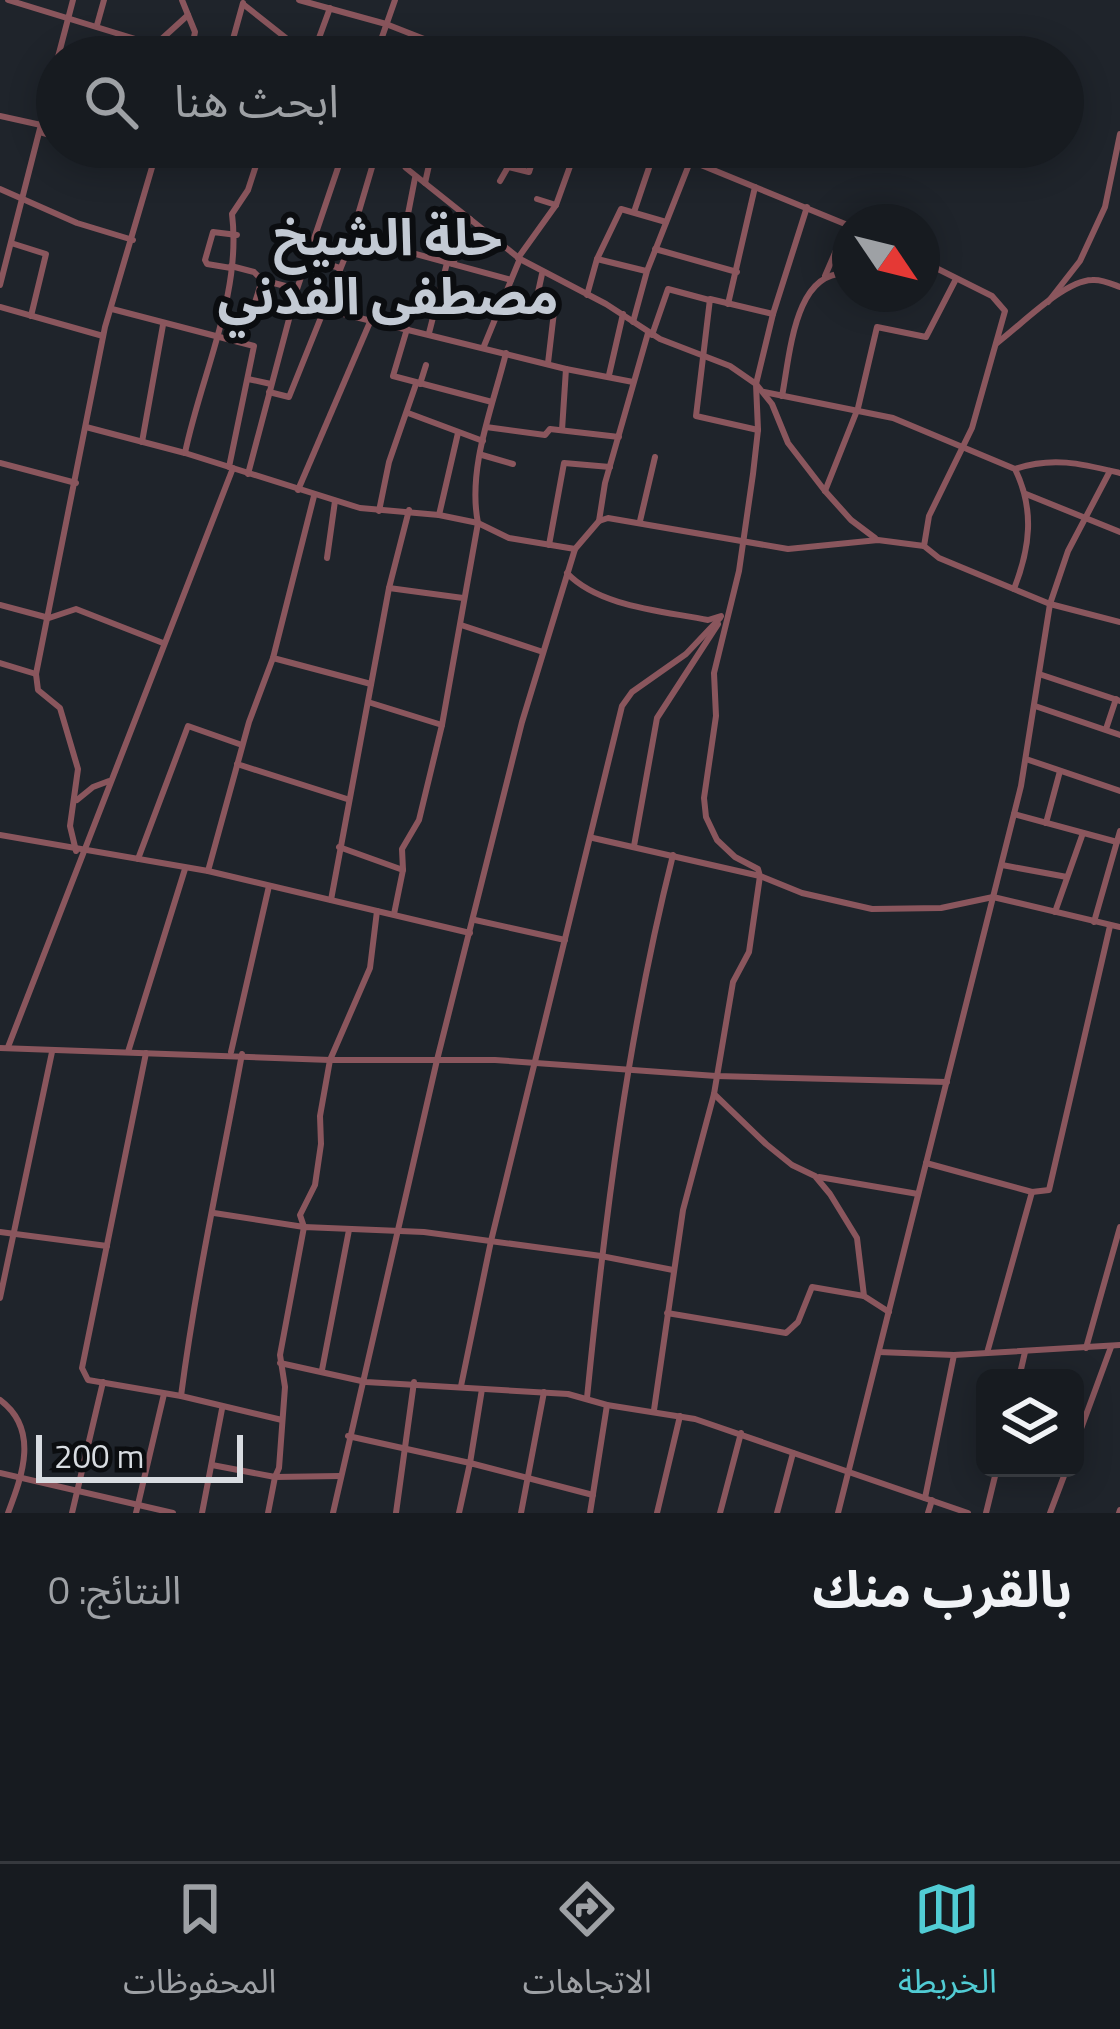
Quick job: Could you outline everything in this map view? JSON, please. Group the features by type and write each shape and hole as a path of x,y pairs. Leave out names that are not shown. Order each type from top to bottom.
{"street":[{"path":"8,0 129,36"},
{"path":"64,36 74,0"},
{"path":"98,25 104,0"},
{"path":"182,0 194,36"},
{"path":"299,0 419,36"},
{"path":"382,36 395,0"},
{"path":"234,36 243,2 287,36"},
{"path":"319,36 330,8"},
{"path":"165,36 188,15"},
{"path":"0,116 36,127"},
{"path":"1048,302 1079,261 1105,207 1120,134"},
{"path":"0,285 36,143"},
{"path":"80,852 71,836 78,769 60,708 38,690 36,674 103,336 152,168"},
{"path":"185,453 218,336 237,235 232,214 255,168"},
{"path":"248,474 297,289 338,168"},
{"path":"248,379 289,397 340,268 371,168"},
{"path":"408,168 542,274 622,314 650,334 730,366 756,384 788,443 825,491 851,520 878,540"},
{"path":"425,182 428,168"},
{"path":"500,181 507,168"},
{"path":"484,346 519,259 556,206 570,168"},
{"path":"634,212 650,168"},
{"path":"633,323 655,249 688,168"},
{"path":"706,168 832,218"},
{"path":"415,176 400,248 511,280"},
{"path":"728,304 755,187"},
{"path":"0,188 77,223 133,240"},
{"path":"537,200 556,206"},
{"path":"654,1410 694,1159 714,1094 733,982 749,952 760,876 758,869 735,857 718,839 704,808 716,716 714,673 743,544 758,430 756,384 807,207"},
{"path":"587,295 597,259 621,209 666,222"},
{"path":"429,333 470,219"},
{"path":"237,235 212,232 207,264 254,272 262,280 297,289"},
{"path":"11,243 46,254 31,316"},
{"path":"655,249 736,272"},
{"path":"308,258 340,268"},
{"path":"597,259 647,272"},
{"path":"782,396 803,304 832,262"},
{"path":"924,546 929,516 964,447 997,344 1003,305 940,271"},
{"path":"542,274 536,306 554,312 548,364"},
{"path":"825,277 832,274"},
{"path":"825,491 858,408 878,326 926,337 956,279"},
{"path":"243,341 262,280"},
{"path":"997,344 1048,302 1092,280 1120,287"},
{"path":"333,1513 437,1060 522,722 575,549 598,520 650,334 668,289 773,314"},
{"path":"436,306 470,313 475,299"},
{"path":"709,301 696,416 758,430"},
{"path":"0,307 103,336"},
{"path":"112,309 254,346 231,468 3,1048 536,1062 716,1076 947,1082"},
{"path":"323,309 633,382"},
{"path":"609,377 622,314"},
{"path":"298,490 370,322"},
{"path":"142,442 163,325"},
{"path":"407,329 393,376 492,402"},
{"path":"394,914 404,870 402,849 418,820 442,725 478,523 473,500 506,353"},
{"path":"379,511 389,462 425,365"},
{"path":"562,430 566,369"},
{"path":"764,392 858,408 1016,469 1054,461 1115,472 1068,550 1050,604 1027,759 838,1513"},
{"path":"408,413 484,441"},
{"path":"86,427 185,453 314,496 379,511 439,515 478,523 509,538 575,549"},
{"path":"486,427 619,437"},
{"path":"439,515 458,433"},
{"path":"482,455 513,464"},
{"path":"640,521 655,457"},
{"path":"0,463 76,482"},
{"path":"549,545 564,463 610,467"},
{"path":"1014,589 1028,545 1026,494 1016,469"},
{"path":"1026,494 1120,532"},
{"path":"208,871 242,745 273,658 314,496"},
{"path":"327,558 335,501"},
{"path":"331,900 389,588 409,510"},
{"path":"598,520 640,521 743,544 810,549 878,540 924,546 939,558 1050,604 1120,622"},
{"path":"567,573 590,590 630,603 719,620"},
{"path":"389,588 464,598"},
{"path":"0,605 49,618 76,609 163,643"},
{"path":"634,846 657,718 727,609"},
{"path":"461,1386 491,1240 622,706 632,692 674,665 719,620"},
{"path":"461,625 544,653"},
{"path":"273,658 371,684"},
{"path":"0,663 36,674"},
{"path":"1039,674 1118,700 1106,730"},
{"path":"368,702 442,725"},
{"path":"1035,706 1120,735"},
{"path":"137,861 188,726 242,745"},
{"path":"1027,759 1120,791"},
{"path":"237,764 347,800"},
{"path":"1046,823 1060,771"},
{"path":"74,802 93,787 110,782"},
{"path":"1014,814 1117,842"},
{"path":"1094,922 1120,831"},
{"path":"1055,912 1083,833"},
{"path":"0,836 208,871 470,933"},
{"path":"592,838 760,876 802,893 872,910 956,906 993,897 1120,928"},
{"path":"339,847 404,870"},
{"path":"586,1398 628,1070 673,855"},
{"path":"1002,865 1066,877"},
{"path":"128,1052 185,868"},
{"path":"231,1053 268,886"},
{"path":"268,1513 285,1387 280,1363 304,1227 300,1215 315,1185 330,1060 370,968 377,910"},
{"path":"474,920 565,940"},
{"path":"926,1163 1032,1192 1049,1190 1110,926"},
{"path":"0,1298 52,1052"},
{"path":"146,1053 82,1368 88,1380 282,1420"},
{"path":"181,1396 194,1297 242,1054"},
{"path":"714,1094 792,1165 815,1176 919,1194"},
{"path":"815,1176 857,1238 864,1296"},
{"path":"987,1353 1032,1192"},
{"path":"214,1213 304,1227 491,1240 673,1270"},
{"path":"1086,1348 1120,1227"},
{"path":"322,1370 349,1230"},
{"path":"0,1232 107,1246"},
{"path":"667,1313 786,1333 798,1322 812,1287 864,1296 889,1312"},
{"path":"879,1352 954,1354 1116,1346 1084,1423"},
{"path":"1021,1369 1025,1352"},
{"path":"928,1513 954,1354"},
{"path":"280,1363 366,1382 544,1392 654,1410 741,1433 968,1513"},
{"path":"72,1513 103,1382"},
{"path":"396,1513 414,1382"},
{"path":"459,1513 482,1388"},
{"path":"521,1513 544,1392"},
{"path":"137,1509 164,1393"},
{"path":"0,1400 22,1426 21,1479 8,1513"},
{"path":"590,1513 607,1405"},
{"path":"202,1513 222,1409"},
{"path":"657,1513 680,1416"},
{"path":"720,1513 741,1433"},
{"path":"348,1436 593,1495"},
{"path":"777,1513 793,1453"},
{"path":"212,1465 275,1477 340,1476"},
{"path":"0,1473 137,1509 173,1513"},
{"path":"986,1513 995,1477"},
{"path":"1050,1513 1064,1477"}],"district":[{"name":"حلة الشيخ مصطفى الفدني","path":"388,265"}]}
